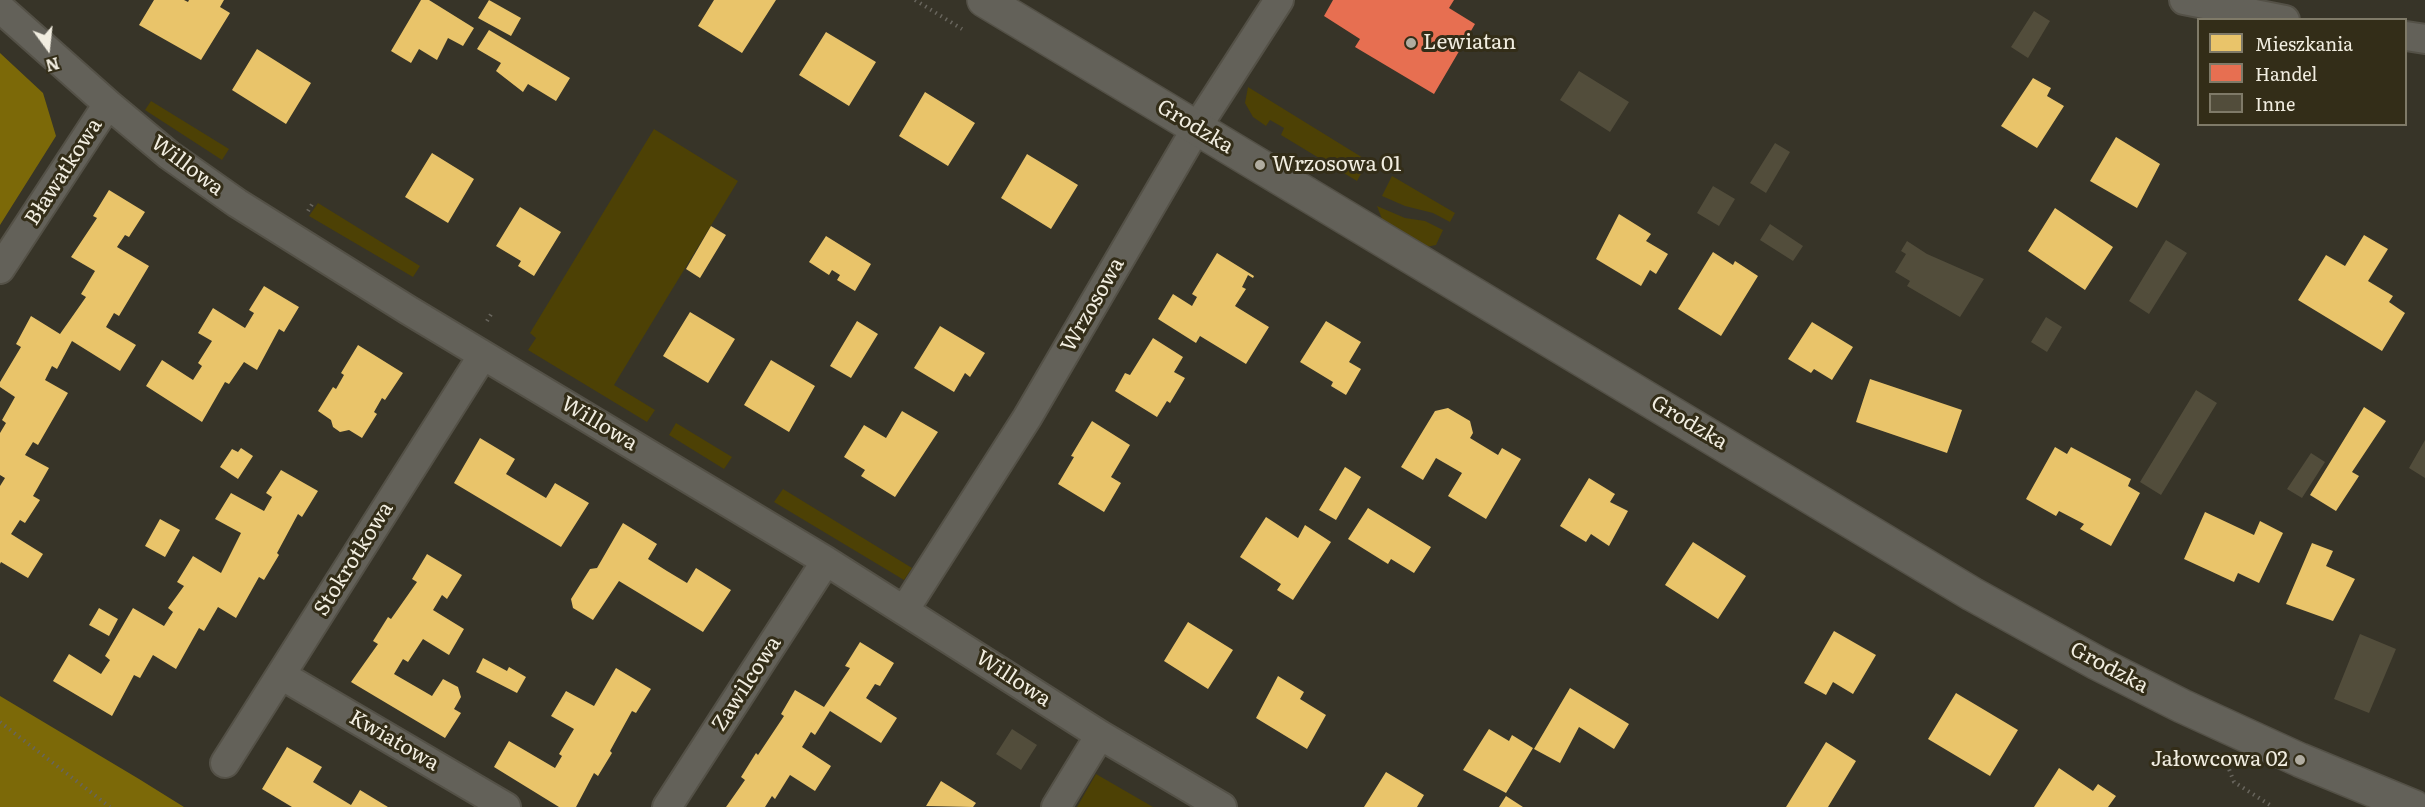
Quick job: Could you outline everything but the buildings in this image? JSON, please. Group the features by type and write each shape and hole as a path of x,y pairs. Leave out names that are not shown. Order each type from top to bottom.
{"street":[{"name":"Grodzka","path":"984,0 1983,600 2182,706 2300,760 2414,807"},
{"name":"Wrzosowa","path":"905,609 1027,418 1197,127 1279,0"},
{"path":"2184,0 2275,18"},
{"name":"Willowa","path":"0,8 108,104 169,154 237,203 483,355 905,609 1100,735 1222,807"},
{"path":"2407,36 2425,39"},
{"name":"Bławatkowa","path":"0,269 108,104"},
{"name":"Stokrotkowa","path":"225,763 483,355"},
{"name":"Zawilcowa","path":"667,807 826,561"},
{"name":"Kwiatowa","path":"281,675 506,807"},
{"path":"1056,807 1100,735"}],"path":[{"path":"0,722 110,807"}],"shaded area":[{"path":"0,53 43,93 56,136 0,225"},
{"path":"1248,87 1368,161 1357,181 1281,135 1284,128 1270,120 1266,126 1253,117 1245,103"},
{"path":"151,101 229,149 222,160 145,110"},
{"path":"654,129 738,181 614,385 655,410 647,422 528,350 536,338 530,333"},
{"path":"1392,176 1455,213 1450,222 1433,213 1405,206 1382,196"},
{"path":"318,203 420,266 413,277 309,216"},
{"path":"1377,206 1405,218 1425,221 1443,230 1436,245 1426,247 1382,219"},
{"path":"676,423 732,457 724,469 669,435"},
{"path":"783,489 912,568 904,580 774,502"},
{"path":"0,696 139,779 184,807 0,807"},
{"path":"1096,774 1153,807 1077,807"}],"place":[{"name":"Lewiatan","path":"1411,43"},
{"name":"Wrzosowa 01","path":"1260,165"},
{"name":"Jałowcowa 02","path":"2300,760"}]}
